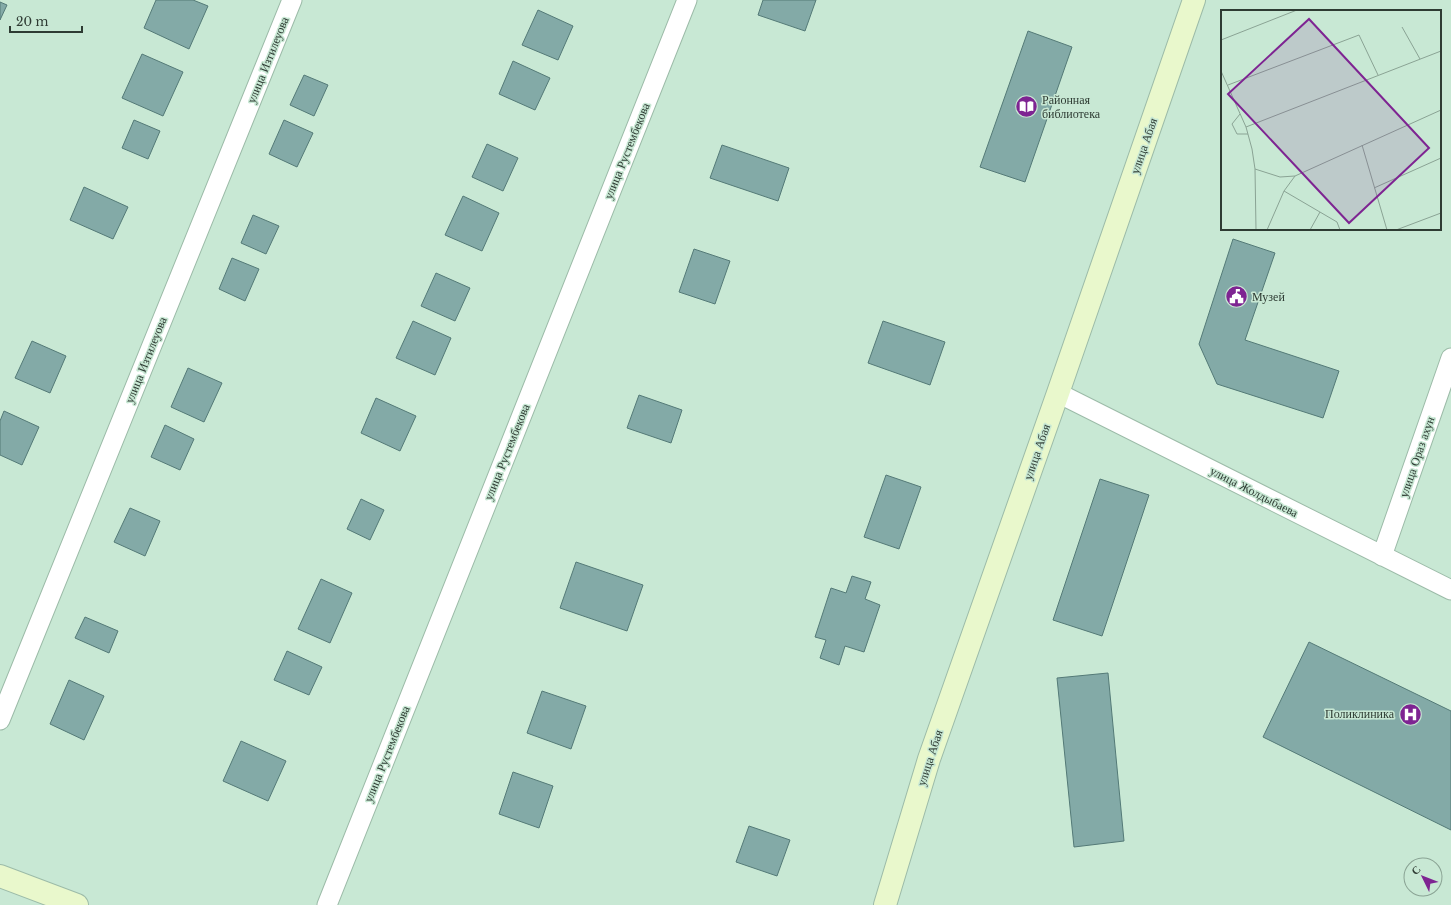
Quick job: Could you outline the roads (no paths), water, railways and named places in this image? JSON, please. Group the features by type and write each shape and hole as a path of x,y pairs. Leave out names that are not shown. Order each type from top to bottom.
{"street":[{"name":"улица Изтилеуова","path":"0,720 292,0"},
{"name":"улица Рустембекова","path":"327,905 687,0"},
{"name":"улица Абая","path":"886,905 929,760 1058,394 1194,0"},
{"name":"улица Ораз ахун","path":"1382,556 1451,358"},
{"name":"улица Жолдыбаева","path":"1058,394 1451,590"},
{"path":"0,876 77,905"}],"place":[{"name":"Районная библиотека","path":"1026,107"},
{"name":"Музей","path":"1237,297"},
{"name":"Поликлиника","path":"1410,714"}]}
